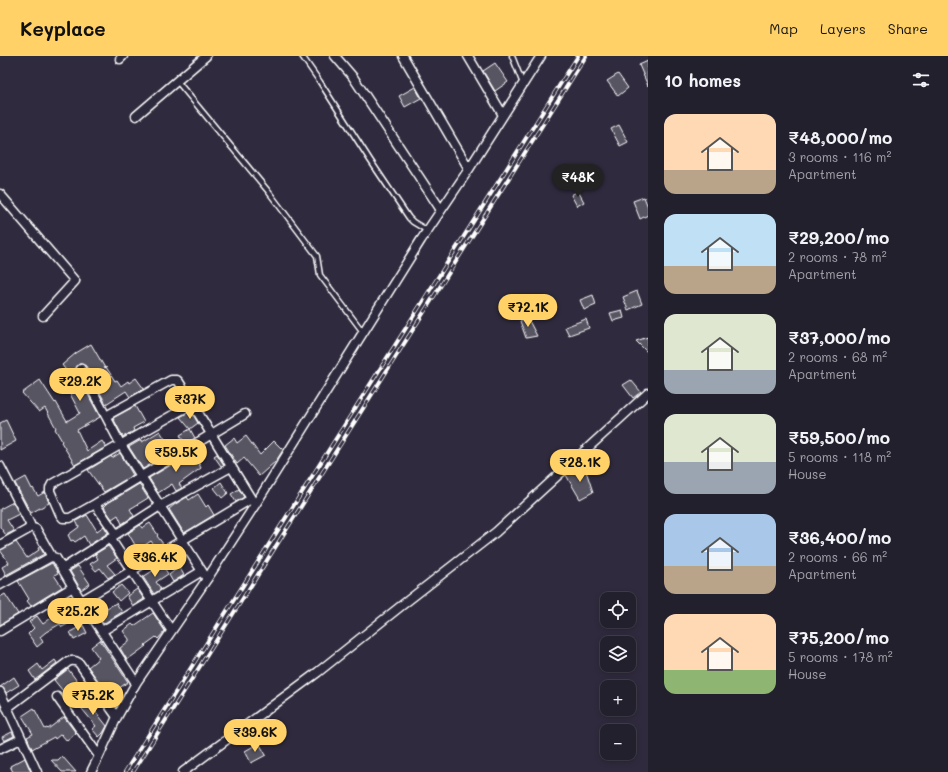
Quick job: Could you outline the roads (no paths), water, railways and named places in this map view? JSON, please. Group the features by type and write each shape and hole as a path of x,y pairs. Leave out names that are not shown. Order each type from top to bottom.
{"street":[{"path":"136,116 206,56"},
{"path":"336,56 353,77 441,210"},
{"path":"403,56 469,169"},
{"path":"468,56 503,115"},
{"path":"91,772 117,717 136,683 207,579 252,502 363,333 541,56"},
{"path":"0,194 75,281 43,316"},
{"path":"82,369 121,445 207,579"},
{"path":"106,416 174,380 177,380 252,502"},
{"path":"183,772 318,672 490,537 648,393"},
{"path":"192,404 52,484 50,491 62,518 70,518 95,504 245,414"},
{"path":"0,466 30,524 30,528"},
{"path":"62,568 160,506 231,467"},
{"path":"81,601 182,540 252,502"},
{"path":"95,504 132,571 172,630"},
{"path":"0,545 30,528 36,529 52,557 56,558 81,601 136,683"},
{"path":"0,585 52,557"},
{"path":"102,631 202,571"},
{"path":"0,631 73,587"},
{"path":"7,708 68,662 75,660 79,663 117,717"},
{"path":"0,692 37,772"},
{"path":"58,697 99,756"},
{"path":"0,749 22,739"}],"lane":[{"path":"302,56 409,218 428,231"},
{"path":"512,56 523,84"},
{"path":"177,81 268,191 317,256 320,275 363,333"}],"railway":[{"path":"125,772 578,56"},
{"path":"133,772 586,56"}]}
